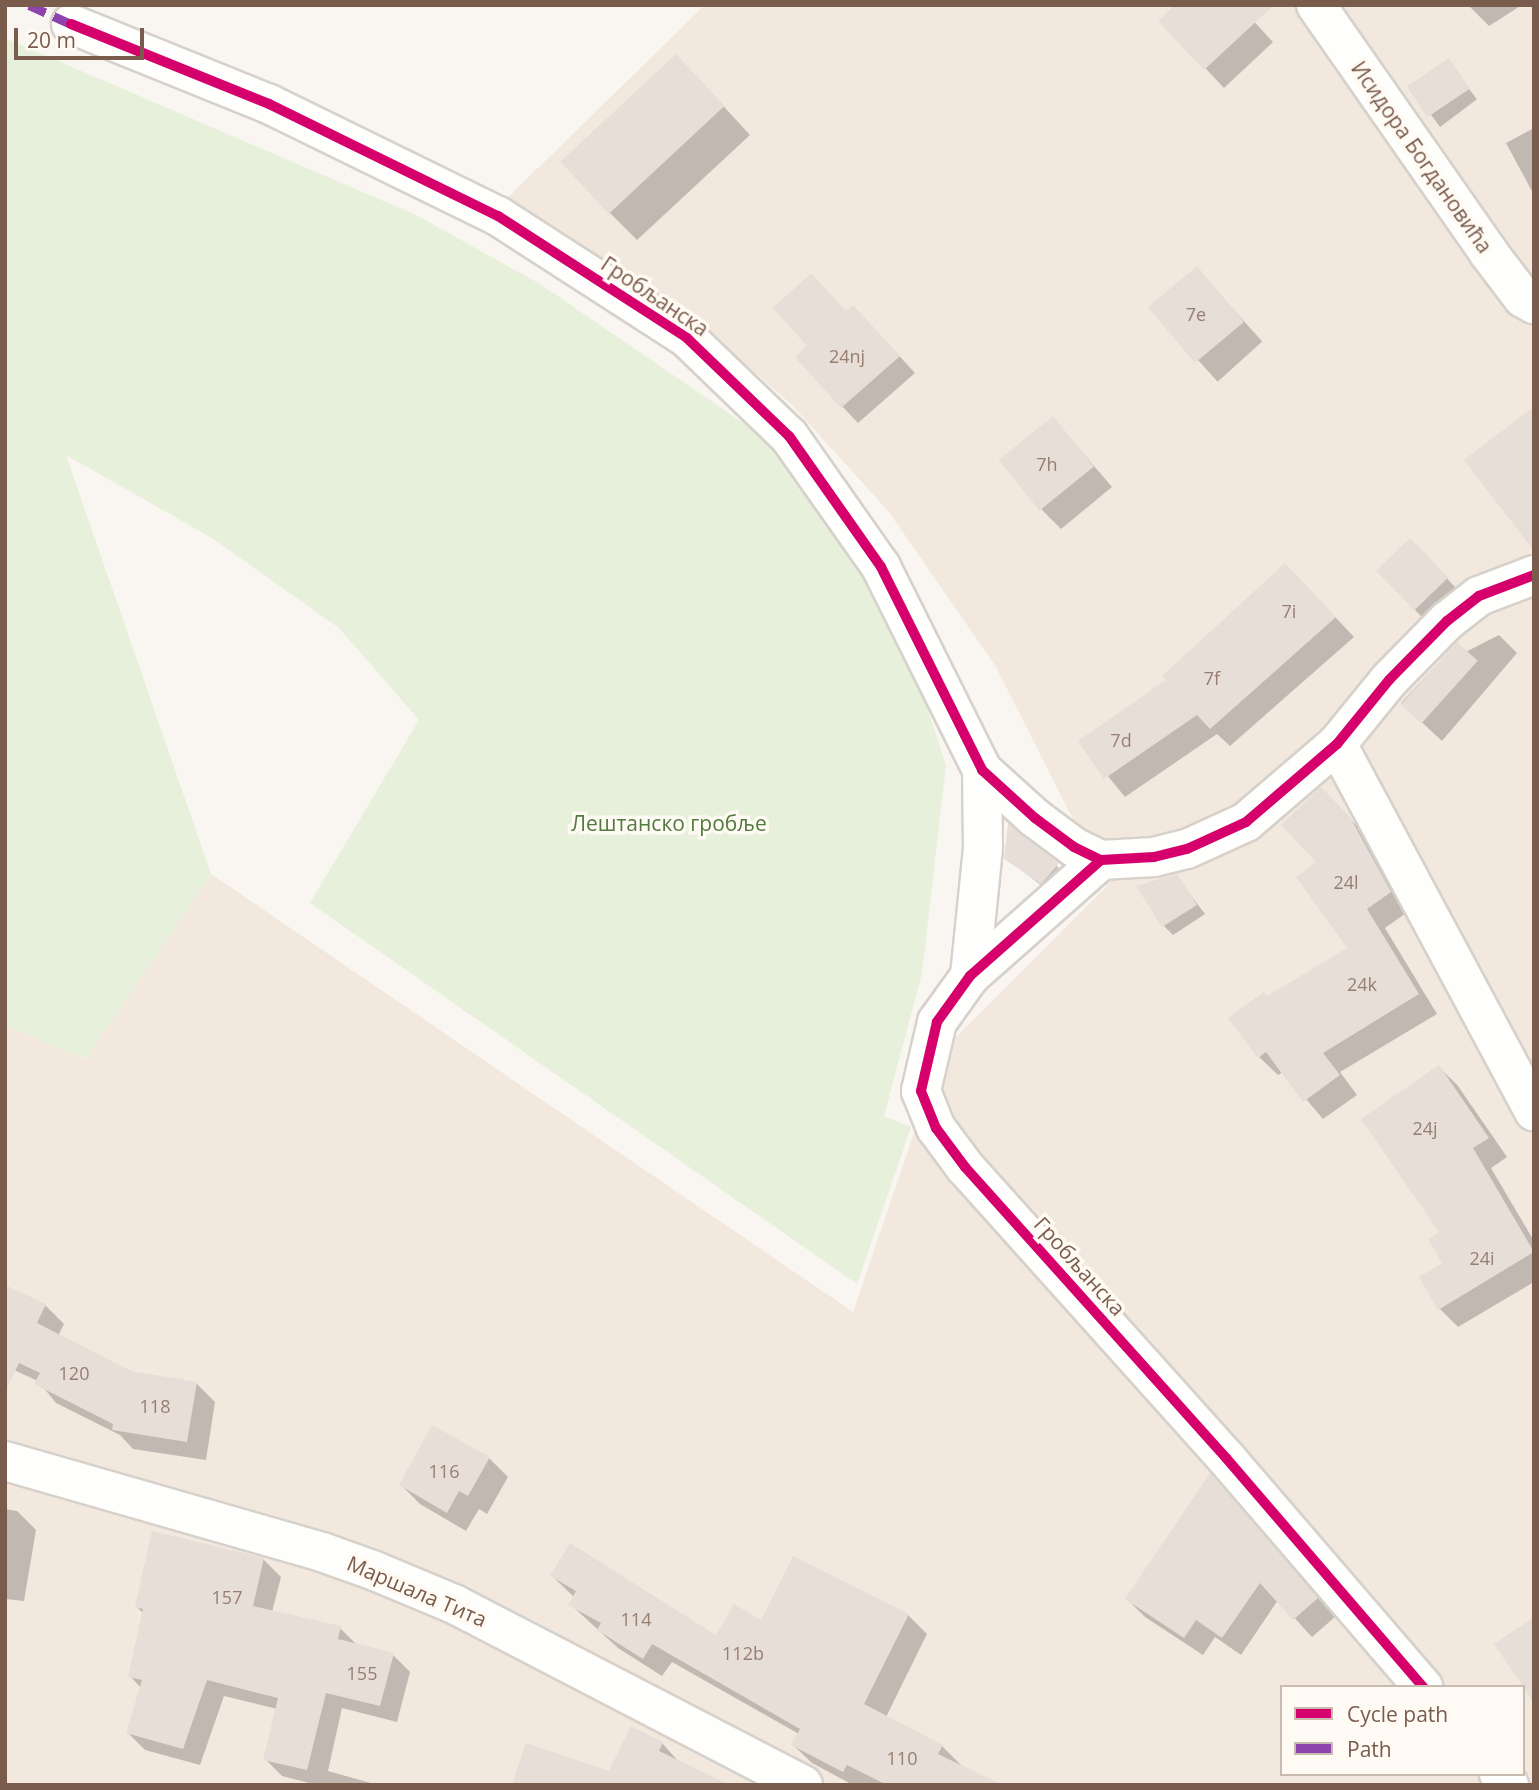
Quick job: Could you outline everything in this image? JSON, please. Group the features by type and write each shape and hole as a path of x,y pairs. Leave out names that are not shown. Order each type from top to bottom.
{"street":[{"name":"Исидора Богдановића","path":"1316,5 1488,252 1523,298 1534,304"},
{"name":"Гробљанска","path":"71,23 269,104 498,216 687,338 789,436 881,567 982,770 1035,818 1074,847 1101,860 1144,858 1187,849 1246,822 1337,744 1389,680 1447,621 1479,596 1534,575"},
{"path":"1337,744 1534,1111"},
{"path":"970,976 983,847 982,770"},
{"name":"Гробљанска","path":"1101,860 970,976 937,1022 928,1047 921,1091 936,1128 965,1167 1227,1459 1421,1685"},
{"name":"Маршала Тита","path":"5,1461 322,1552 375,1572 454,1605 803,1785"}],"shaded area":[{"path":"705,5 1534,5 1534,1785 5,1785 5,1025 86,1059 211,874 853,1312 942,1051 1107,886 996,667 889,512 792,405 714,337 502,203"}],"green space":[{"name":"Лештанско гробље","path":"5,38 418,216 540,284 768,440 823,501 913,665 946,765 922,973 884,1116 911,1127 857,1284 310,903 419,720 339,628 212,538 66,455 211,874 86,1059 5,1025"}],"building":[{"path":"1175,5 1274,5 1204,70 1158,21"},
{"path":"676,54 724,106 609,214 560,162"},
{"path":"1449,58 1470,89 1427,117 1407,87"},
{"path":"1197,266 1244,322 1195,363 1148,307"},
{"path":"811,273 846,311 853,305 900,356 841,408 795,357 807,346 773,308"},
{"path":"1534,407 1534,551 1464,460"},
{"path":"1053,416 1094,467 1040,511 999,460"},
{"path":"1410,538 1448,578 1414,610 1376,571"},
{"path":"1285,563 1336,617 1210,729 1197,715 1104,779 1078,741 1166,680 1162,676"},
{"path":"1457,642 1478,661 1422,723 1401,704"},
{"path":"1321,787 1350,817 1391,892 1367,909 1419,994 1323,1053 1340,1075 1303,1102 1266,1052 1258,1058 1228,1018 1264,992 1267,996 1347,948 1296,877 1316,862 1281,825"},
{"path":"1008,823 1059,863 1041,884 1004,859"},
{"path":"1177,874 1197,905 1162,927 1136,886"},
{"path":"1439,1065 1489,1138 1473,1148 1534,1252 1438,1310 1419,1277 1442,1263 1428,1239 1439,1232 1361,1119"},
{"path":"5,1285 46,1304 37,1323 131,1371 197,1382 187,1442 112,1430 113,1424 34,1384 40,1373 19,1363 5,1392"},
{"path":"432,1425 490,1457 468,1496 459,1491 447,1513 399,1485"},
{"path":"1210,1473 1318,1598 1293,1620 1260,1583 1222,1638 1196,1620 1184,1638 1125,1599"},
{"path":"152,1531 264,1558 253,1606 341,1626 338,1639 394,1653 380,1706 326,1693 307,1770 263,1760 278,1698 207,1680 183,1749 126,1733 142,1680 128,1677 143,1609 135,1607"},
{"path":"570,1543 716,1635 734,1604 761,1620 793,1556 909,1614 864,1704 943,1745 938,1754 1003,1785 887,1785 847,1765 843,1772 791,1745 800,1729 652,1644 643,1659 597,1630 601,1623 568,1605 576,1591 550,1576"},
{"path":"1534,1617 1534,1703 1525,1690 1525,1685 1522,1685 1494,1644"},
{"path":"631,1726 663,1742 659,1751 730,1785 512,1785 526,1743 609,1771"}],"marked path":[{"path":"29,5 71,24"}],"cycle path":[{"path":"71,24 269,104 498,216 687,338 789,436 881,567 982,770 1035,818 1074,847 1101,860 1154,857 1187,849 1246,822 1337,744 1389,680 1447,621 1479,596 1534,575"},
{"path":"1101,860 970,976 937,1022 921,1091 936,1128 965,1167 1227,1459 1421,1685"}]}
